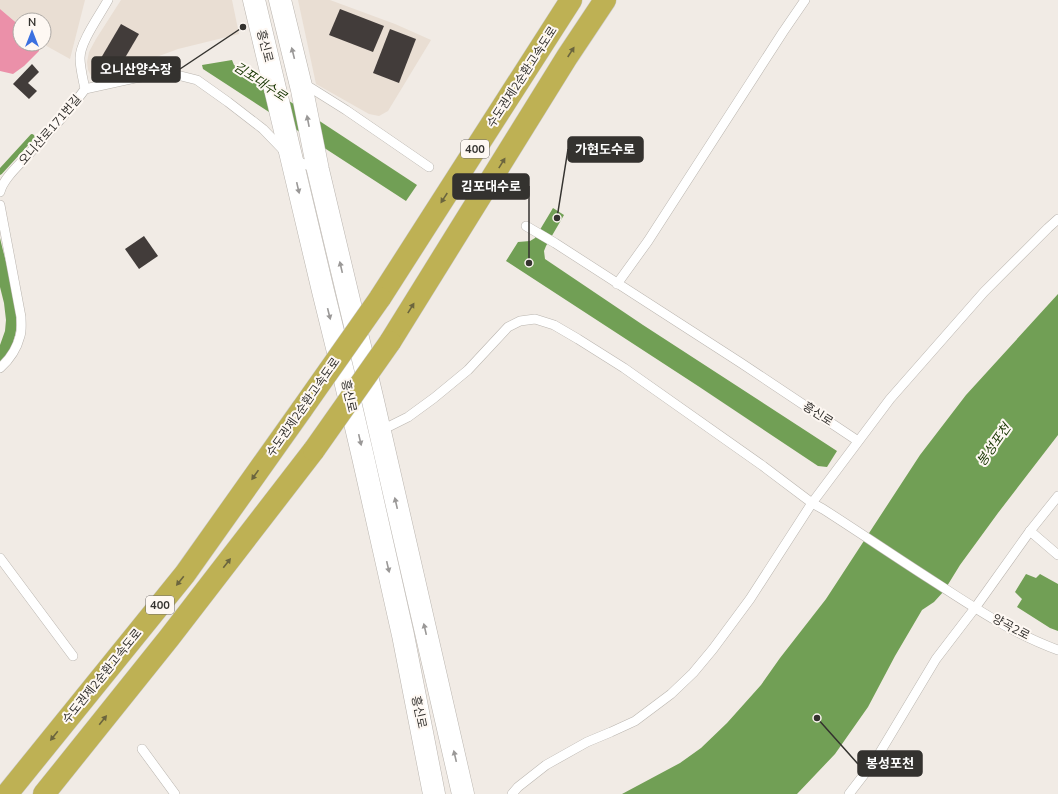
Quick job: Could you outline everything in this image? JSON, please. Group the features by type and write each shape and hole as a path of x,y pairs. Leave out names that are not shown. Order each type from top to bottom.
{"highway":[{"name":"수도권제2순환고속도로","path":"7,794 185,574 380,298 571,0"},
{"name":"400","path":"44,794 174,631 314,450 390,342 604,0"}],"main road":[{"name":"흥신로","path":"254,0 363,457 403,634 434,794"},
{"name":"흥신로","path":"280,0 463,794"}],"lane":[{"name":"오니산로171번길","path":"0,191 13,171 75,103 85,89 80,58 82,48 108,0"},
{"path":"617,284 648,241 805,0"},
{"path":"85,89 156,75 177,75 197,80 263,129 291,158 316,161"},
{"path":"301,86 346,110 429,166"},
{"path":"0,205 21,317 20,335 14,351 0,368"},
{"path":"512,794 518,787 546,765 587,742 612,732 635,720 671,694 693,673 750,599 812,503 890,399 984,292 1058,219"},
{"name":"흥신로","path":"526,226 555,243 741,363 858,441"},
{"name":"양곡2로","path":"380,431 408,417 457,380 508,327 520,320 535,319 554,325 624,368 756,461 812,503 965,602 1021,633 1058,650"},
{"path":"849,794 876,760 936,659 975,608 1030,531 1058,496"},
{"path":"1030,531 1058,555"},
{"path":"0,558 73,656"},
{"path":"142,749 176,794"}],"shaded area":[{"path":"0,0 85,0 70,59 52,49 52,12 12,12 12,19 0,9"},
{"path":"121,0 232,0 239,34 178,49 151,59 128,71 100,79 92,78 88,70 87,62 89,52"},
{"path":"298,0 330,0 395,24 431,40 388,111 379,116 369,114 316,84"},
{"path":"0,9 12,19 12,52 38,52 24,66 13,74 0,71"}],"water":[{"path":"232,60 234,65 417,185 406,201 203,69 202,65"},
{"path":"553,208 564,215 546,246 544,251 545,259 643,325 837,451 827,467 818,466 506,261 518,242 530,241 535,238"},
{"path":"0,238 13,289 16,329 13,342 0,363 0,345 5,331 6,320 0,287"},
{"path":"1058,294 1058,435 960,565 944,591 934,602 922,610 895,656 868,707 835,754 797,794 622,794 680,763 701,748 727,723 761,685 826,599 920,455 966,395"},
{"path":"1026,574 1036,578 1040,574 1058,584 1058,631 1050,628 1017,607 1022,599 1015,592"}],"building":[{"path":"340,9 384,26 373,52 329,35"},
{"path":"121,24 139,34 119,68 101,58"},
{"path":"390,29 416,39 399,83 373,73"},
{"path":"32,64 39,72 28,83 37,91 29,99 13,84"},
{"path":"144,236 158,256 139,269 125,249"}],"waterway":[{"name":"김포대수로","path":"0,172 32,137"}],"place":[{"name":"오니산양수장","path":"243,27"},
{"name":"가현도수로","path":"557,218"},
{"name":"김포대수로","path":"529,263"},
{"name":"봉성포천","path":"817,718"}]}
